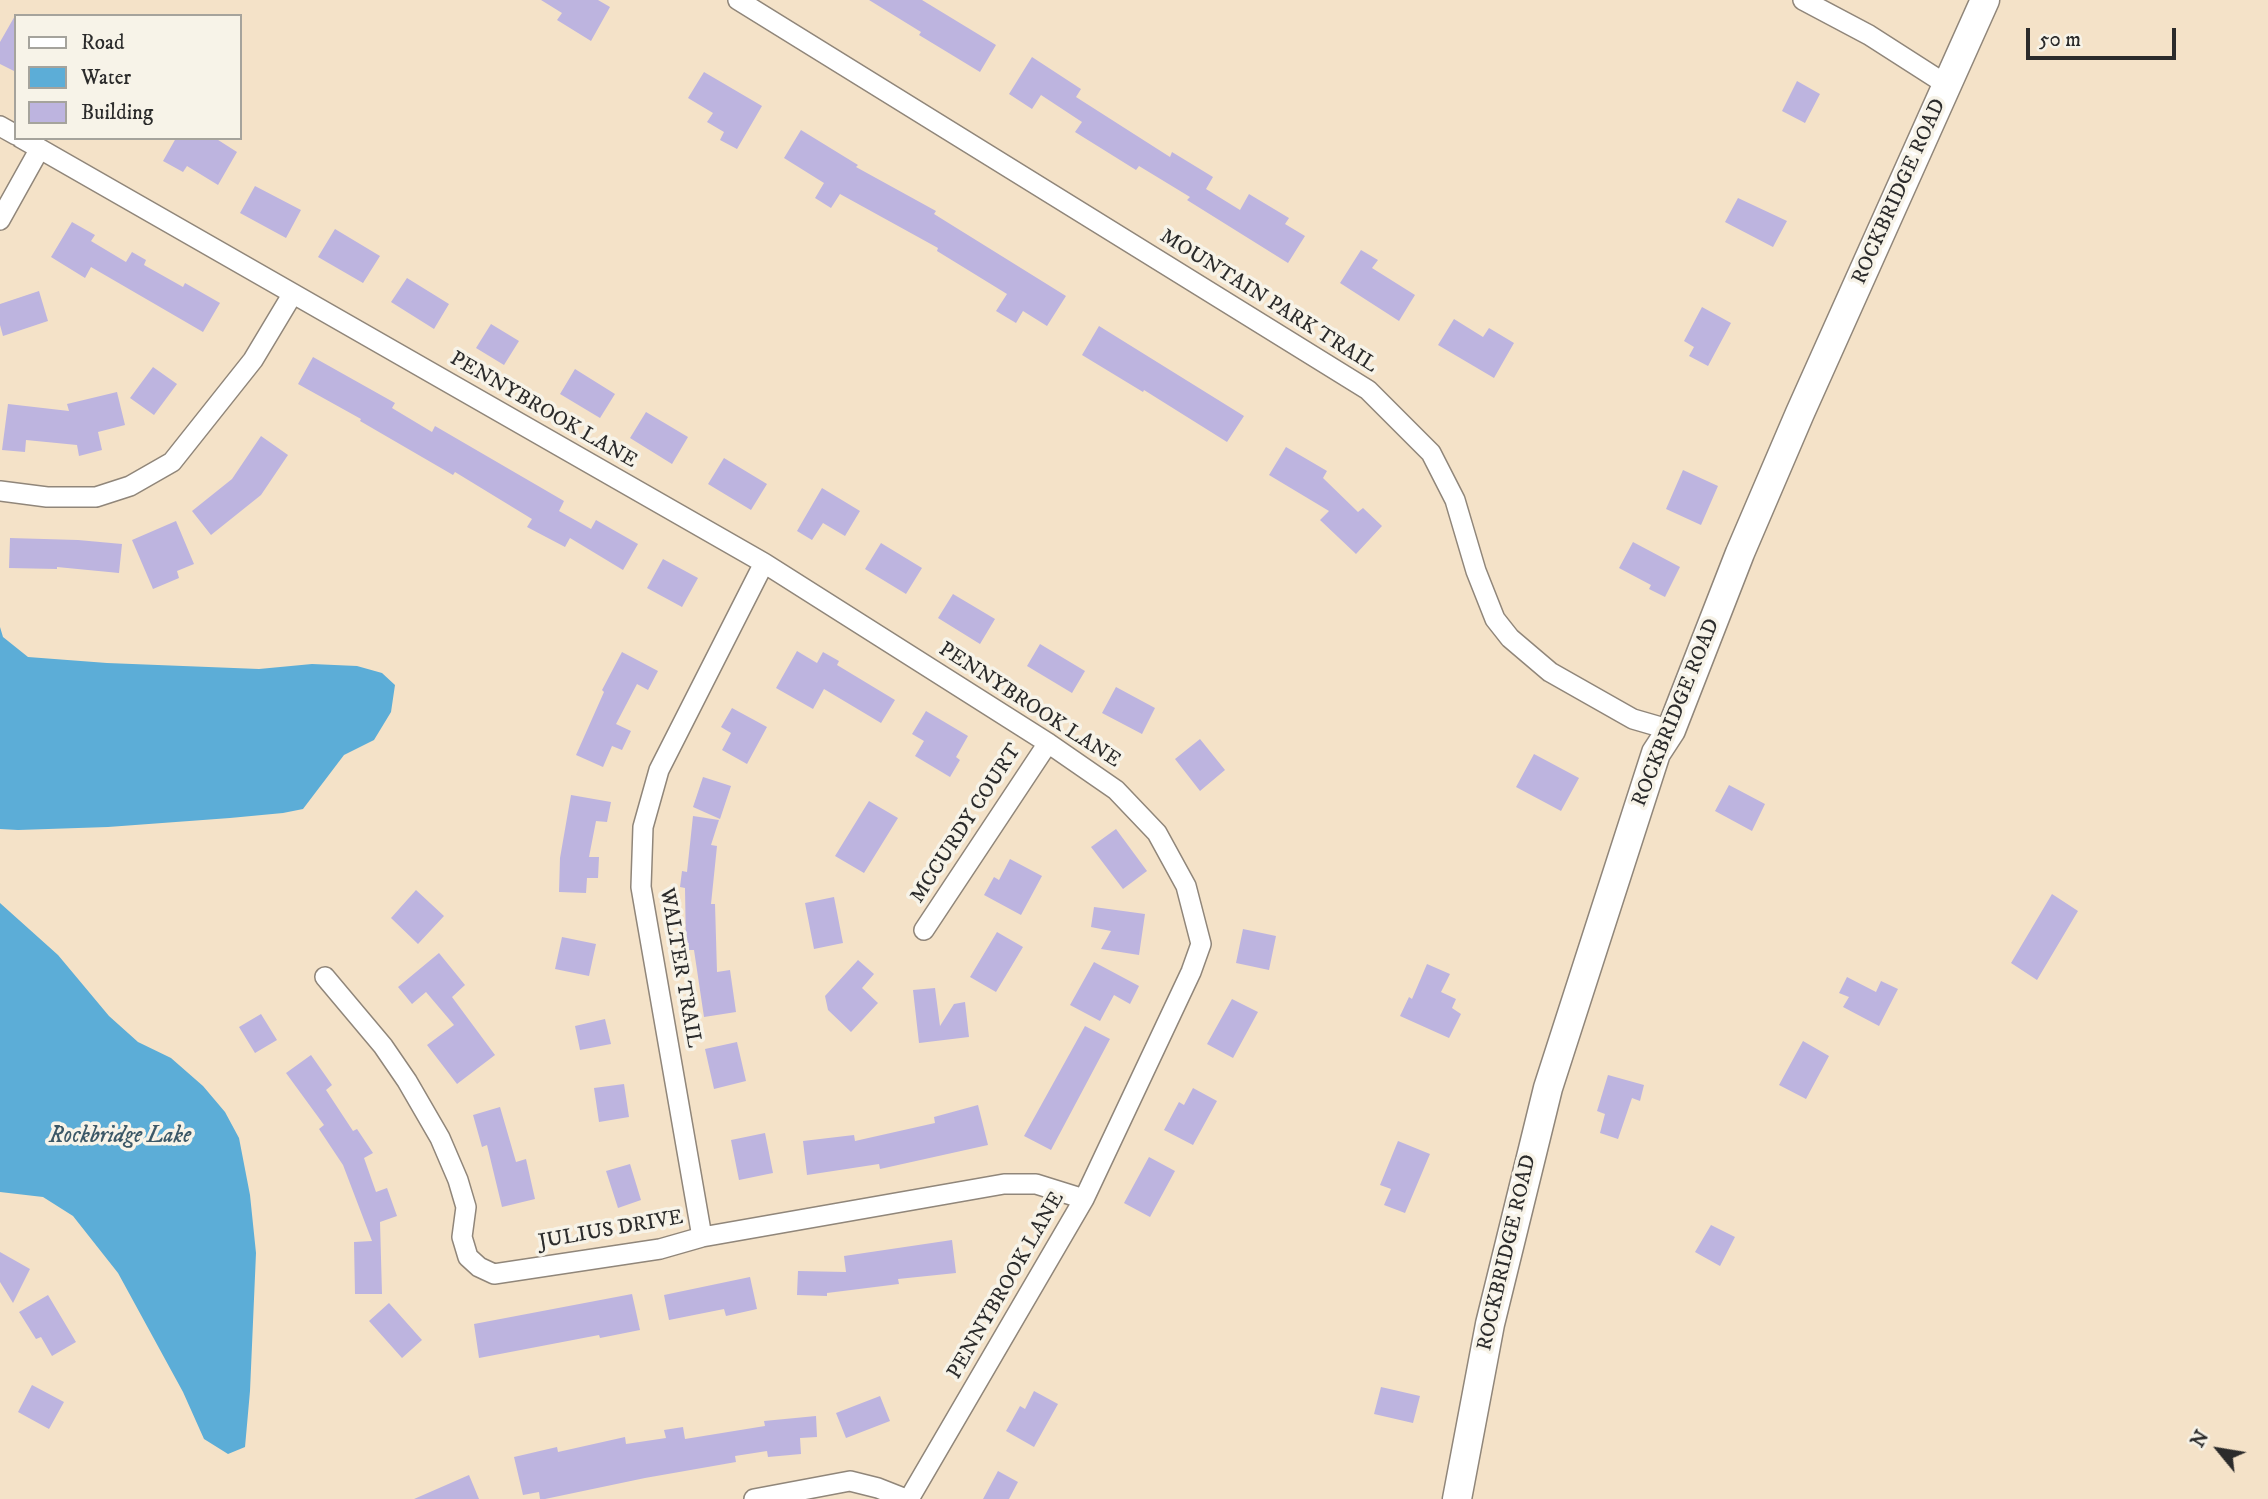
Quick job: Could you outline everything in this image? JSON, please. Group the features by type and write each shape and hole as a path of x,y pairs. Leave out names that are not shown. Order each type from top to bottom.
{"main road":[{"name":"ROCKBRIDGE ROAD","path":"1457,1499 1490,1324 1548,1088 1656,753 1671,730 1751,528 1985,0"}],"street":[{"name":"MOUNTAIN PARK TRAIL","path":"738,0 1368,390 1431,453 1455,500 1476,571 1495,619 1510,638 1550,672 1633,719 1671,730"},
{"path":"1803,0 1869,35 1947,85"},
{"name":"PENNYBROOK LANE","path":"24,140 764,563 1048,743 1116,790 1157,833 1186,886 1201,944 1191,972 1084,1199 907,1499"},
{"path":"0,220 39,150"},
{"path":"0,491 96,497 130,486 172,461 253,360 292,295"},
{"name":"WALTER TRAIL","path":"702,1237 641,887 643,827 659,770 764,563"},
{"name":"MCCURDY COURT","path":"924,930 1048,743"},
{"name":"JULIUS DRIVE","path":"325,977 383,1046 440,1138 466,1207 462,1237 468,1257 479,1267 494,1274 660,1249 702,1237 1004,1184 1036,1184 1084,1199"},
{"path":"754,1499 850,1481 907,1499"}],"water":[{"path":"0,627 3,637 28,657 259,669 312,664 357,666 382,673 395,685 391,712 374,740 344,755 303,809 230,818 108,827 0,829"},
{"name":"Rockbridge Lake","path":"0,903 58,955 109,1016 138,1042 171,1058 203,1086 225,1112 239,1138 250,1195 256,1253 245,1447 228,1454 204,1439 183,1392 118,1273 73,1216 43,1197 0,1192"}],"building":[{"path":"541,0 598,0 610,7 591,41 557,20 562,13"},
{"path":"869,0 922,0 996,45 980,72 919,35 921,32"},
{"path":"14,18 14,71 0,64 0,42"},
{"path":"1032,57 1081,89 1076,97 1170,157 1172,152 1213,177 1206,189 1240,210 1249,194 1289,218 1285,224 1305,236 1288,263 1187,200 1190,197 1139,166 1136,170 1075,132 1082,122 1041,95 1032,109 1009,94"},
{"path":"704,72 762,106 737,149 720,140 724,132 707,122 713,113 688,98"},
{"path":"1797,81 1820,94 1805,123 1782,111"},
{"path":"801,130 858,165 856,167 936,211 934,214 1066,296 1047,326 1023,311 1016,323 996,311 1007,294 937,251 938,248 840,194 831,208 815,198 824,183 784,158"},
{"path":"175,140 218,140 237,152 218,185 187,166 183,172 163,161"},
{"path":"255,186 301,210 286,238 240,213"},
{"path":"1738,198 1787,221 1773,247 1725,222"},
{"path":"72,222 95,235 91,241 126,262 132,252 146,260 144,265 183,287 185,283 220,303 203,332 91,267 85,278 51,257"},
{"path":"335,229 380,256 363,283 318,257"},
{"path":"1361,250 1378,260 1372,268 1415,295 1399,321 1340,283"},
{"path":"407,278 449,304 434,329 391,302"},
{"path":"39,291 48,321 3,336 0,304"},
{"path":"1702,307 1731,323 1708,366 1689,356 1694,347 1684,341"},
{"path":"1454,319 1483,337 1489,328 1514,343 1494,378 1438,345"},
{"path":"491,324 519,341 504,365 476,348"},
{"path":"1099,326 1244,416 1227,442 1082,355"},
{"path":"313,357 395,403 392,408 432,432 435,426 564,501 559,511 591,529 596,520 638,544 623,570 570,538 565,547 527,527 532,519 455,472 453,475 298,384"},
{"path":"153,367 177,384 154,415 130,398"},
{"path":"575,369 615,394 600,418 560,394"},
{"path":"117,392 125,425 98,432 102,450 79,456 77,445 26,440 25,452 2,450 8,404 69,411 67,404"},
{"path":"646,412 688,437 672,464 630,438"},
{"path":"261,436 288,455 261,495 211,535 192,511 232,479"},
{"path":"1286,447 1327,471 1323,478 1358,512 1363,508 1382,526 1356,554 1320,520 1329,511 1269,475"},
{"path":"724,458 767,484 751,510 708,484"},
{"path":"1683,470 1718,486 1701,525 1666,509"},
{"path":"822,488 860,511 845,536 823,523 812,540 797,531"},
{"path":"176,521 194,564 177,571 179,578 153,589 132,540"},
{"path":"10,538 122,544 119,573 57,567 9,568"},
{"path":"1633,542 1680,567 1665,597 1649,589 1651,585 1619,568"},
{"path":"881,543 922,568 906,594 865,569"},
{"path":"663,559 698,578 682,607 647,588"},
{"path":"953,594 995,619 980,644 938,618"},
{"path":"1040,644 1085,671 1072,693 1027,666"},
{"path":"797,651 817,663 823,652 839,661 837,665 895,700 881,723 824,689 813,709 776,688"},
{"path":"622,652 658,671 648,690 637,684 616,724 631,731 622,750 612,746 603,767 576,755 604,692 602,690"},
{"path":"1116,687 1155,708 1142,734 1102,713"},
{"path":"732,708 767,727 747,764 722,750 731,733 721,727"},
{"path":"926,711 968,736 956,757 960,760 950,777 915,756 924,741 912,734"},
{"path":"1200,739 1225,770 1200,791 1175,759"},
{"path":"1534,754 1579,778 1561,811 1516,787"},
{"path":"703,777 731,786 720,819 693,807"},
{"path":"1729,785 1765,804 1752,831 1715,811"},
{"path":"571,795 611,802 607,822 596,821 589,857 599,857 598,878 587,878 586,893 559,892 560,858"},
{"path":"869,801 898,818 864,873 835,856"},
{"path":"693,816 719,820 711,845 717,846 711,904 715,904 717,972 730,970 736,1012 704,1017 694,950 686,950 685,888 680,887 682,871 687,872"},
{"path":"1116,829 1147,871 1123,889 1091,847"},
{"path":"1010,859 1042,876 1021,915 984,895 994,877 999,880"},
{"path":"416,890 444,916 418,944 391,918"},
{"path":"2052,894 2078,911 2037,980 2011,963"},
{"path":"834,897 843,943 814,949 805,903"},
{"path":"1094,907 1145,914 1139,955 1101,949 1111,931 1091,927"},
{"path":"1243,929 1276,936 1269,970 1236,963"},
{"path":"997,932 1023,947 996,992 970,977"},
{"path":"562,937 596,944 589,976 555,969"},
{"path":"439,953 465,985 452,997 495,1055 457,1084 427,1045 454,1025 426,992 412,1004 398,987"},
{"path":"858,960 874,974 862,988 878,1003 851,1032 828,1010 825,996"},
{"path":"1094,962 1139,986 1130,1004 1114,995 1100,1021 1070,1005"},
{"path":"1427,964 1450,974 1441,992 1456,999 1452,1008 1461,1014 1449,1038 1400,1016 1409,997 1412,999"},
{"path":"1847,977 1876,992 1881,981 1898,989 1879,1026 1843,1007 1849,997 1839,993"},
{"path":"935,988 940,1026 954,1004 965,1002 969,1037 919,1043 913,990"},
{"path":"1232,999 1258,1012 1233,1058 1207,1044"},
{"path":"261,1014 277,1040 255,1053 239,1027"},
{"path":"605,1019 611,1044 580,1050 575,1026"},
{"path":"1085,1026 1110,1039 1051,1150 1024,1136"},
{"path":"1803,1041 1829,1056 1806,1099 1779,1085"},
{"path":"737,1042 746,1081 714,1089 705,1049"},
{"path":"311,1055 332,1085 326,1090 353,1131 357,1129 373,1153 364,1158 376,1192 387,1188 397,1216 380,1222 382,1294 355,1294 354,1242 372,1241 343,1165 319,1129 324,1125 286,1073"},
{"path":"1608,1075 1644,1085 1640,1101 1632,1098 1618,1139 1600,1133 1605,1114 1597,1111"},
{"path":"624,1084 629,1117 599,1122 594,1088"},
{"path":"1193,1088 1217,1101 1193,1145 1164,1130 1179,1102 1184,1105"},
{"path":"978,1105 988,1145 880,1169 879,1164 807,1175 803,1141 854,1135 855,1141 935,1123 934,1117"},
{"path":"500,1107 516,1162 526,1159 535,1199 502,1207 487,1145 482,1147 473,1115"},
{"path":"765,1133 773,1173 739,1180 731,1140"},
{"path":"1398,1141 1430,1154 1405,1213 1384,1205 1391,1189 1380,1185"},
{"path":"1149,1157 1175,1171 1150,1217 1124,1203"},
{"path":"630,1164 641,1200 618,1208 606,1171"},
{"path":"1711,1225 1735,1237 1720,1266 1695,1252"},
{"path":"952,1240 956,1273 898,1279 899,1284 827,1293 827,1296 797,1295 798,1271 846,1272 844,1256"},
{"path":"0,1252 30,1269 13,1303 0,1282"},
{"path":"750,1277 757,1309 726,1316 724,1309 669,1320 664,1295"},
{"path":"632,1294 640,1330 479,1358 474,1324"},
{"path":"48,1295 76,1342 52,1356 41,1337 36,1339 19,1312"},
{"path":"389,1303 422,1340 402,1358 369,1321"},
{"path":"32,1385 64,1402 49,1429 18,1412"},
{"path":"1381,1387 1420,1396 1413,1423 1374,1414"},
{"path":"1034,1391 1058,1404 1034,1447 1006,1431 1020,1406 1025,1409"},
{"path":"880,1396 890,1421 846,1438 836,1413"},
{"path":"816,1416 817,1437 800,1438 801,1454 768,1457 767,1451 735,1456 736,1462 545,1499 540,1499 539,1492 523,1495 514,1457 557,1447 558,1452 625,1437 626,1444 666,1438 664,1430 683,1427 685,1439 765,1426 764,1421"},
{"path":"998,1471 1018,1482 1009,1499 983,1499"},
{"path":"469,1475 479,1499 414,1499"}]}
